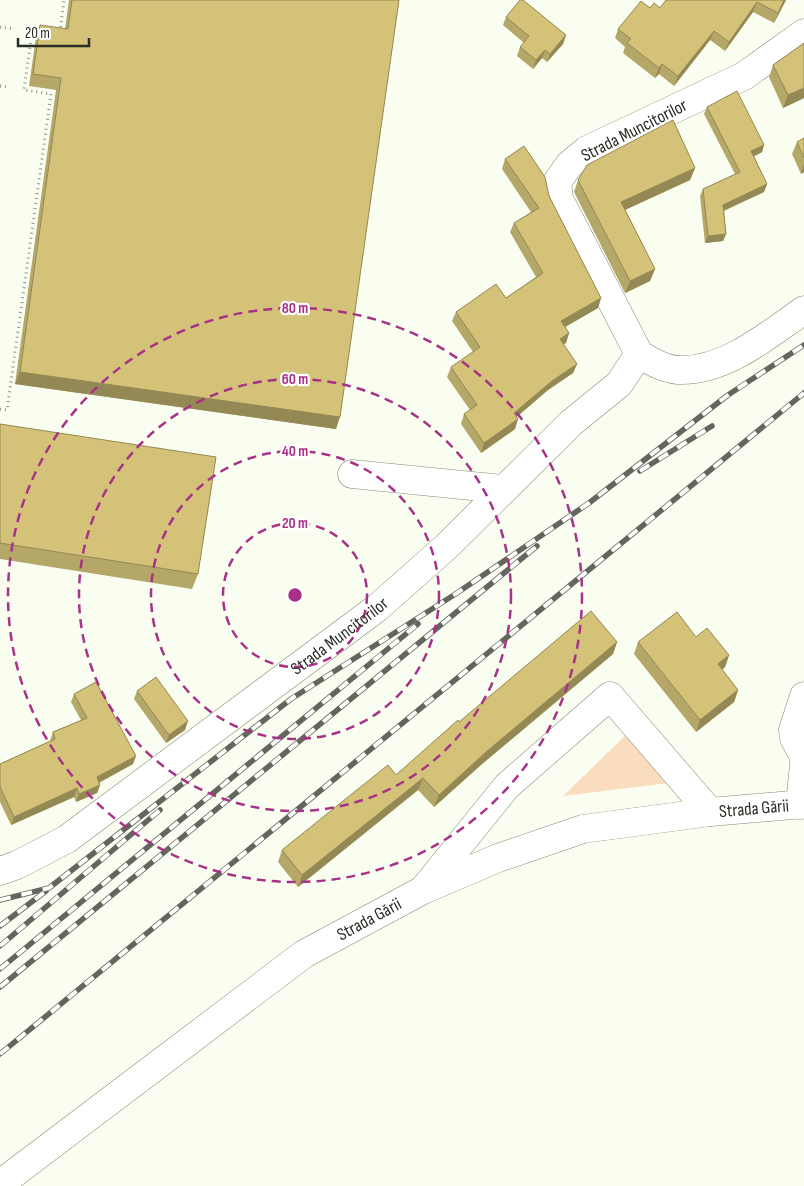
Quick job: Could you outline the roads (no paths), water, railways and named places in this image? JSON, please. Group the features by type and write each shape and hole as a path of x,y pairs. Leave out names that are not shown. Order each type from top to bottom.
{"street":[{"name":"Strada Muncitorilor","path":"0,871 17,865 67,839 377,608 446,547 502,489 571,423 619,384 639,354 560,199 557,182 569,165 587,150 744,76 804,33"},
{"path":"639,354 655,364 678,370 713,365 755,344 804,310"},
{"path":"352,474 502,489"},
{"path":"423,890 507,786 610,696 710,812"},
{"path":"802,711 793,730 794,738 804,757"},
{"path":"802,805 804,764"},
{"name":"Strada Gării","path":"0,1184 304,954 423,890 498,858 582,829 710,812 802,805"}],"railway":[{"path":"0,900 49,888 291,699 457,593 589,503 728,395 804,345"},
{"path":"0,1054 804,393"},
{"path":"640,471 712,426"},
{"path":"0,987 537,546"},
{"path":"0,969 418,624"},
{"path":"0,946 160,810"},
{"path":"0,926 46,891"}]}
